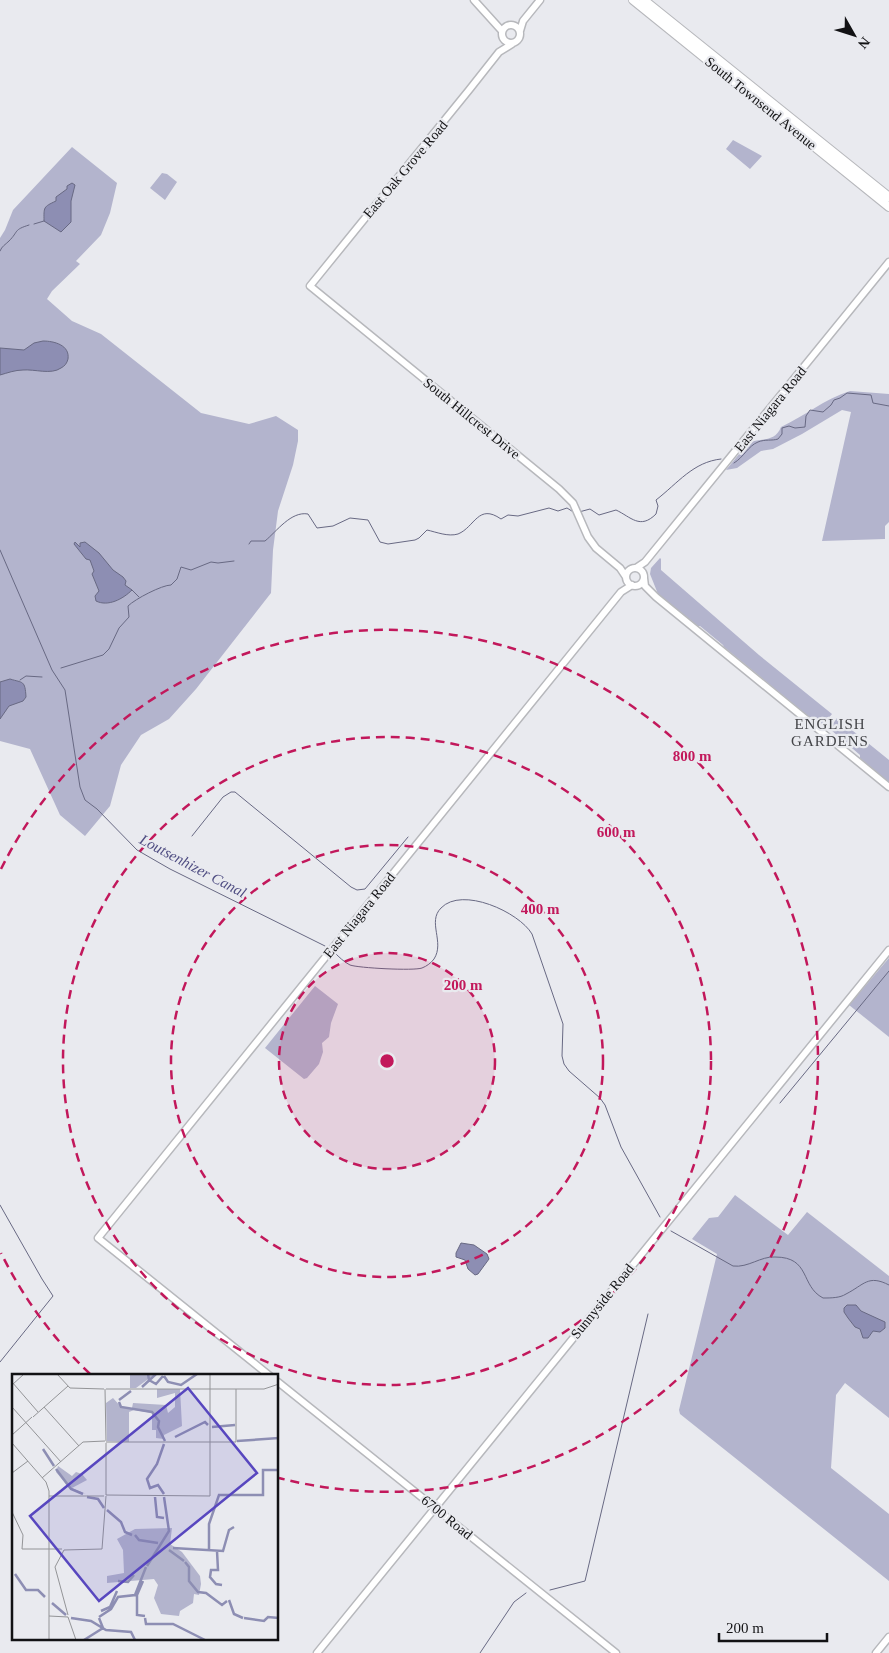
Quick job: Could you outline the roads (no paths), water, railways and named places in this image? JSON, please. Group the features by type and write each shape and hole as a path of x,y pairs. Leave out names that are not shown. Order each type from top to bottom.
{"highway":[{"name":"South Townsend Avenue","path":"632,0 889,207"},
{"name":"South Townsend Avenue","path":"644,0 889,197"}],"street":[{"path":"474,0 490,18 502,42"},
{"path":"502,42 512,44 520,38 523,21 540,0"},
{"path":"490,18 507,28 520,31"},
{"path":"502,42 507,28 523,21"},
{"name":"East Oak Grove Road","path":"499,52 502,42"},
{"name":"East Oak Grove Road","path":"310,286 499,52 512,44"},
{"name":"East Niagara Road","path":"634,568 643,565 651,556 889,262"},
{"name":"South Hillcrest Drive","path":"310,286 559,489 573,504 588,537 596,548 616,565 626,578"},
{"name":"East Niagara Road","path":"644,577 646,565 651,556"},
{"name":"South Hillcrest Drive","path":"616,565 634,568"},
{"path":"656,597 645,586 641,571 634,568 628,571 626,578 633,586 641,587 656,597 889,787"},
{"path":"633,586 640,584 644,577"},
{"name":"East Niagara Road","path":"268,1374 98,1238 621,592 626,578"},
{"name":"East Niagara Road","path":"621,592 633,586"},
{"name":"Sunnyside Road","path":"316,1653 889,950"},
{"name":"6700 Road","path":"279,1383 616,1653"},
{"path":"876,1653 889,1637"}],"waterway":[{"path":"34,224 44,221"},
{"path":"0,251 18,230 29,225"},
{"path":"734,463 758,442 778,439 782,434 782,428 789,426 795,428 805,427 806,416 810,410 823,412 834,400 847,393 871,395 873,403 889,406"},
{"path":"579,512 590,509 599,515 616,510 636,521 645,521 656,514 658,506 656,500 686,474 702,464 721,459"},
{"path":"249,544 251,541 265,541 279,527 290,519 302,514 308,514 317,528 333,526 350,518 368,520 380,542 388,544 415,540 427,530 446,535 458,534 464,531 477,518 487,514 501,519 508,515 518,516 549,508 558,511 567,508 575,513"},
{"name":"Loutsenhizer Canal","path":"0,550 52,670 65,690 80,787 85,800 97,809 137,850 170,869 325,946"},
{"path":"61,668 103,655 109,649 119,628 129,617 128,606 161,587 171,585 177,579 181,567 191,570 211,562 234,561"},
{"path":"132,590 139,597"},
{"path":"20,680 26,676 42,677"},
{"path":"192,836 223,797 231,792 235,792 357,890 365,889 408,837"},
{"name":"Loutsenhizer Canal","path":"335,953 350,965 355,966 398,969 422,968 432,962 437,953 437,914 441,908 450,902 462,900 489,904 503,910 525,926 532,934 563,1024 562,1056 564,1064 605,1105 621,1147 660,1217"},
{"path":"780,1103 889,971"},
{"path":"0,1205 53,1296 0,1362"},
{"name":"Loutsenhizer Canal","path":"671,1231 733,1266 744,1265 770,1257 786,1258 800,1267 811,1287 823,1298 841,1296 866,1282 876,1280 889,1285"},
{"path":"550,1590 585,1581 648,1314"},
{"path":"480,1653 514,1602 526,1593"}],"district":[{"name":"ENGLISH GARDENS","path":"830,732"}]}
